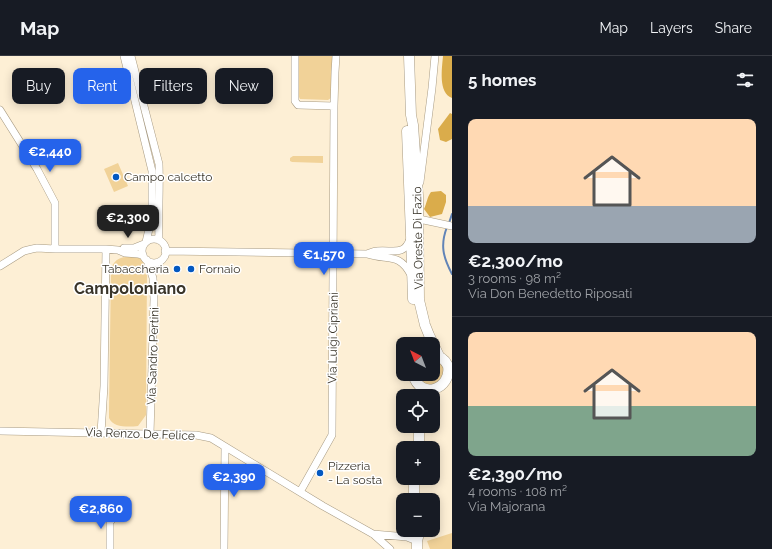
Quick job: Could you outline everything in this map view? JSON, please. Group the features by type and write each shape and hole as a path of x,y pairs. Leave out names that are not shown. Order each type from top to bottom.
{"main road":[{"name":"Via Oreste Di Fazio","path":"409,56 411,115 419,219 419,300 430,337"},
{"name":"Via Oreste Di Fazio","path":"411,115 407,128 412,293 414,311 423,337"},
{"name":"Via Oreste Di Fazio","path":"440,358 446,362 450,372"},
{"path":"436,389 447,386 450,372"},
{"path":"416,381 424,389"},
{"path":"418,384 418,389"}],"street":[{"path":"124,56 152,171 152,216 142,251 145,258"},
{"path":"131,56 159,164 159,240"},
{"path":"295,56 295,101 298,105 334,106"},
{"name":"Via Luigi Cipriani","path":"300,492 332,435 334,106 336,56"},
{"path":"418,196 435,56"},
{"path":"0,110 55,203 56,249"},
{"path":"419,219 452,226"},
{"path":"166,251 367,254 377,251 395,251 404,249 409,243 411,235"},
{"path":"0,266 24,251 32,249 118,250 138,254 150,262 158,262 166,251 164,244 159,240 152,239 134,248 118,250"},
{"path":"101,433 104,386 106,249"},
{"path":"367,254 375,257 397,260 404,265 412,276"},
{"name":"Via Sandro Pertini","path":"145,258 153,278 154,299 150,434"},
{"name":"Via Sandro Pertini","path":"153,278 158,262"},
{"name":"Via Renzo De Felice","path":"0,431 204,436 210,438 373,534 390,549"},
{"path":"224,549 225,448"},
{"path":"110,549 110,522 114,517"},
{"path":"392,535 396,533"},
{"path":"373,534 407,536 415,546"}],"shaded area":[{"path":"299,56 333,56 331,98 328,100 300,99"},
{"path":"443,56 452,56 452,98 445,91 443,86"},
{"path":"450,113 452,114 452,139 446,142 440,140 438,129"},
{"path":"293,156 323,156 323,163 292,162 290,161 290,158"},
{"name":"Campo calcetto","path":"118,163 128,186 114,192 104,169"},
{"path":"441,191 446,195 446,202 442,214 430,217 424,209 429,196 431,192"},
{"path":"130,256 137,257 142,260 145,263 147,270 146,415 138,426 126,427 114,424 109,418 111,268 119,259"},
{"path":"440,363 444,366 443,379 440,381"},
{"path":"422,381 440,381 432,386 423,384"},
{"path":"452,533 452,549 430,549 427,541"}],"waterway":[{"path":"449,223 452,214"},
{"path":"447,227 443,245 446,262 452,274"}],"place":[{"name":"Campo calcetto","path":"116,177"},
{"name":"Tabaccheria","path":"177,269"},
{"name":"Fornaio","path":"191,269"},
{"name":"Pizzeria - La sosta","path":"320,473"}],"district":[{"name":"Campoloniano","path":"130,288"}]}
